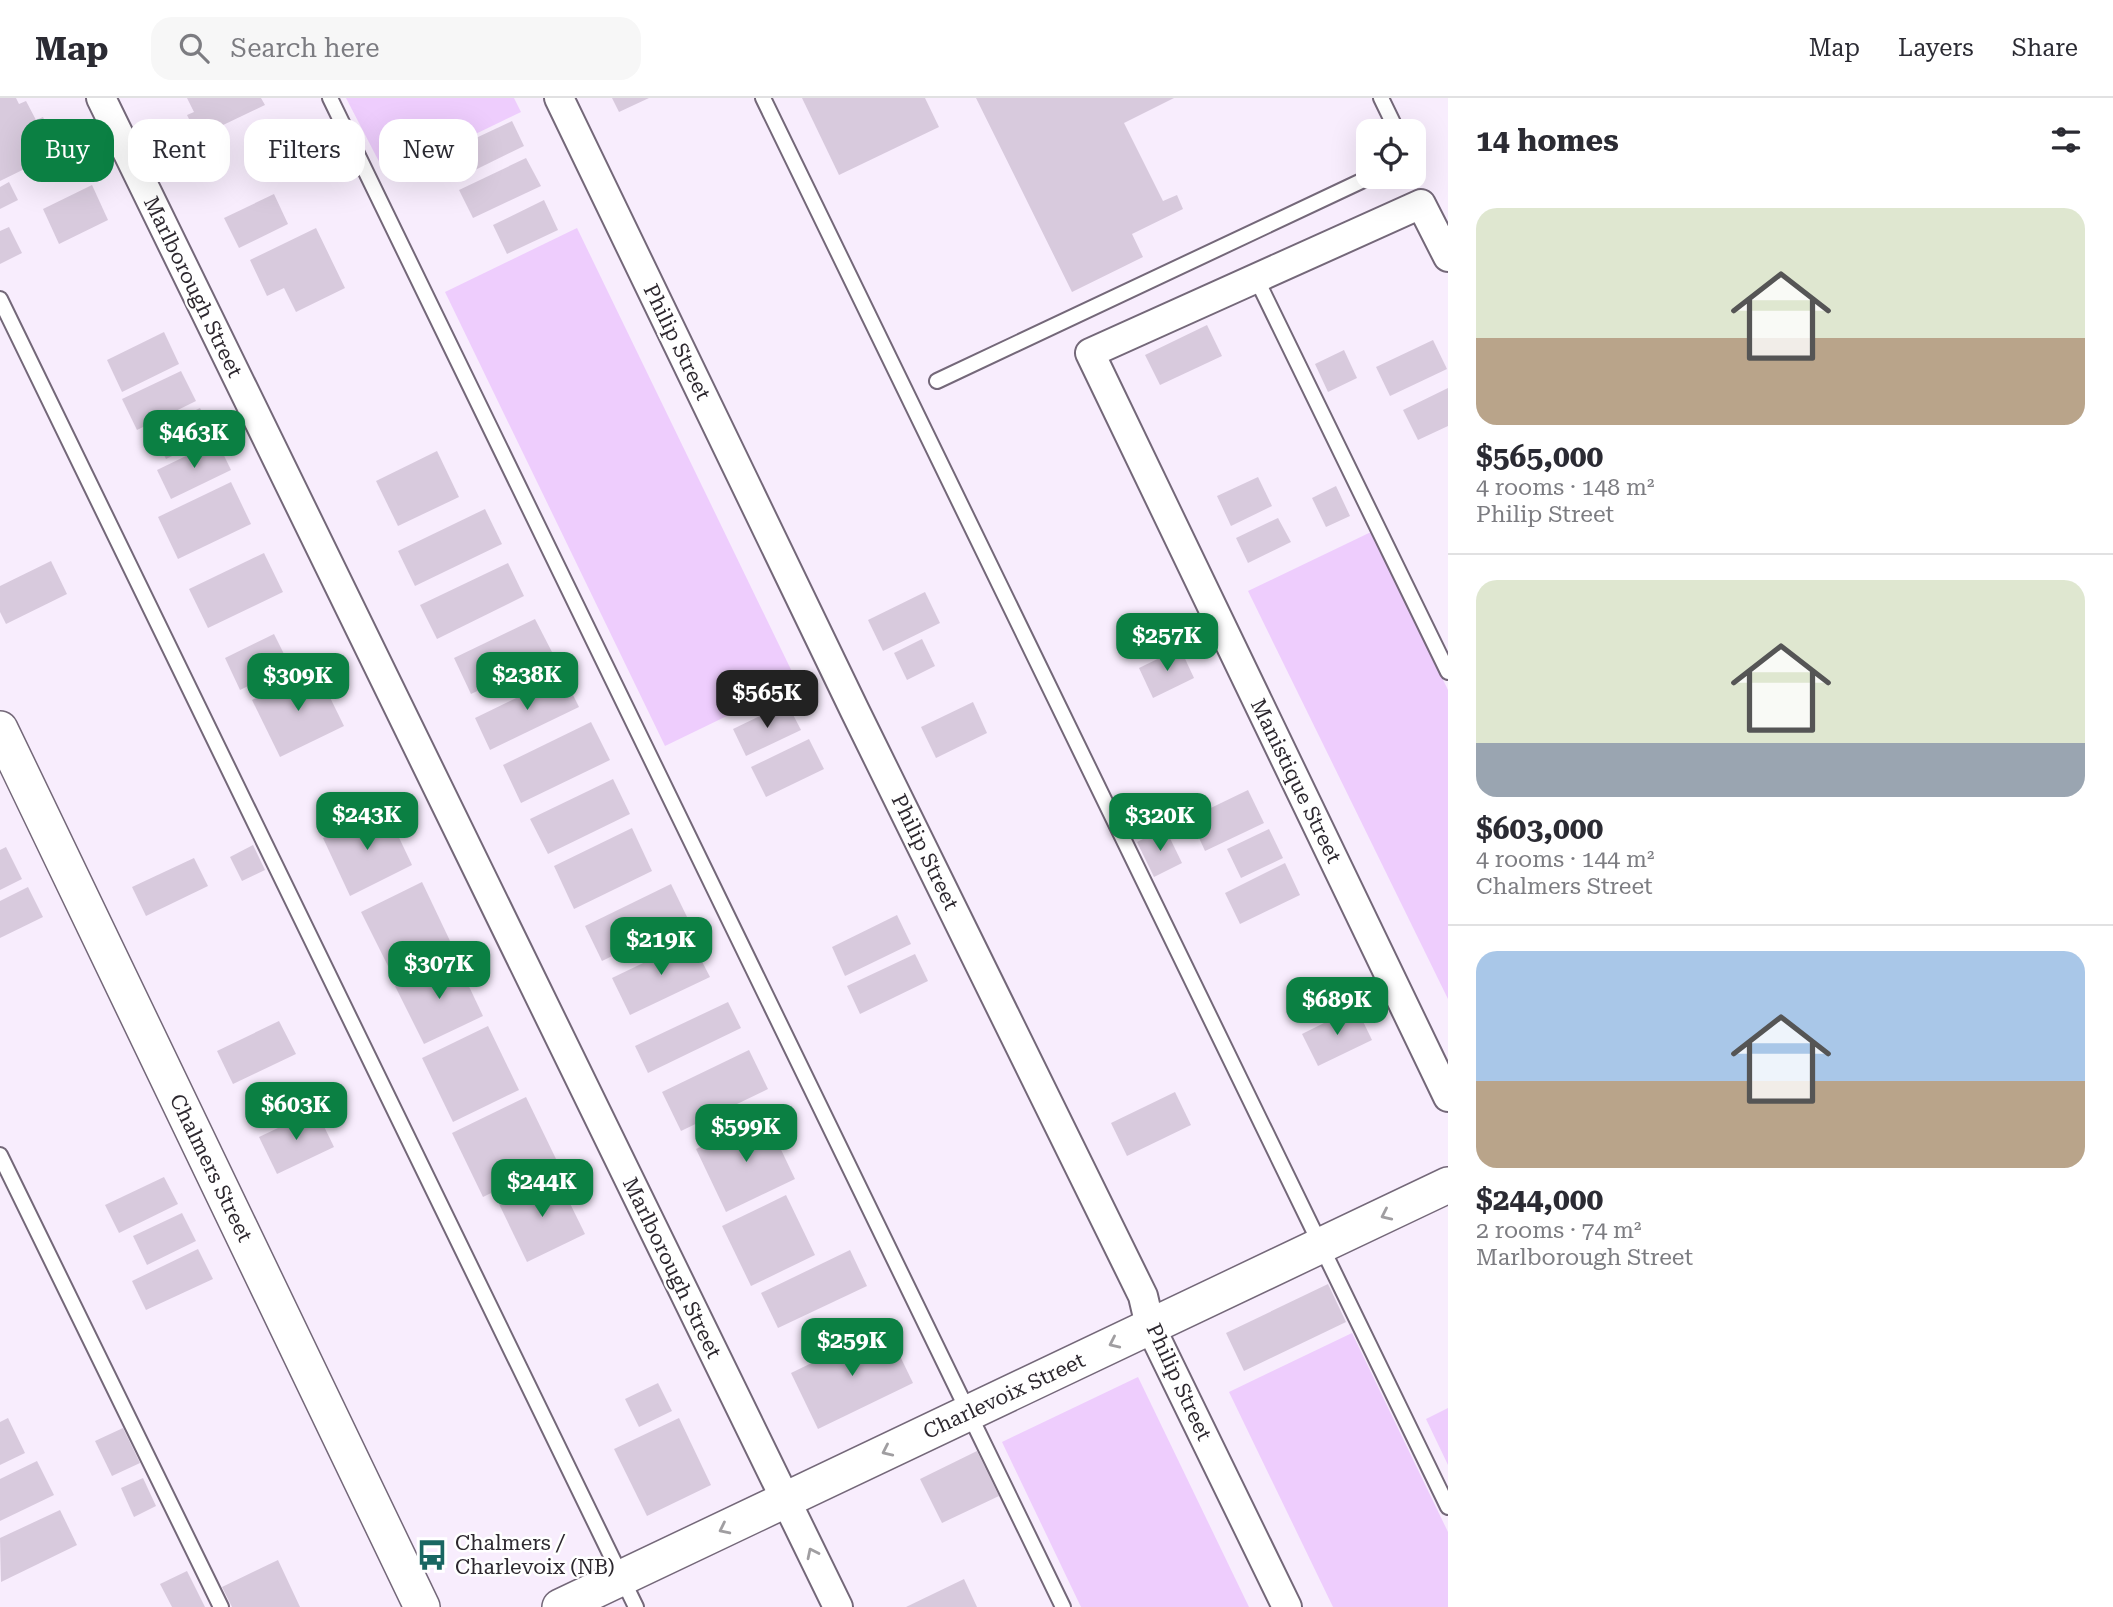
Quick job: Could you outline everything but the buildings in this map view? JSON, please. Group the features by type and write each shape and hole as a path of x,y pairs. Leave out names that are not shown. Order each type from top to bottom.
{"street":[{"name":"Marlborough Street","path":"101,98 838,1607"},
{"name":"Philip Street","path":"559,98 855,711 1143,1296 1150,1326 1287,1607"},
{"path":"1256,278 1422,204 1448,257"},
{"name":"Manistique Street","path":"1256,278 1090,353 1448,1097"},
{"name":"Chalmers Street","path":"0,729 422,1607"},
{"name":"Charlevoix Street","path":"560,1607 629,1592 786,1499 1448,1185"}],"lane":[{"path":"330,98 1063,1607"},
{"path":"763,98 1448,1507"},
{"path":"1381,98 1391,119"},
{"path":"937,381 1356,184"},
{"path":"1256,278 1448,672"},
{"path":"0,299 629,1592"},
{"path":"0,1154 221,1607"}],"shaded area":[{"path":"346,98 514,98 521,112 478,133 478,119 379,119 379,162 365,135 365,119 357,119"},
{"path":"577,228 797,682 665,746 445,292"},
{"path":"1371,532 1448,690 1448,999 1248,591"},
{"path":"1352,1333 1448,1532 1448,1607 1333,1607 1229,1392"},
{"path":"1138,1377 1249,1607 1081,1607 1002,1442"},
{"path":"1448,1408 1448,1465 1426,1419"}],"place":[{"name":"Chalmers / Charlevoix (NB)","path":"432,1555"}]}
